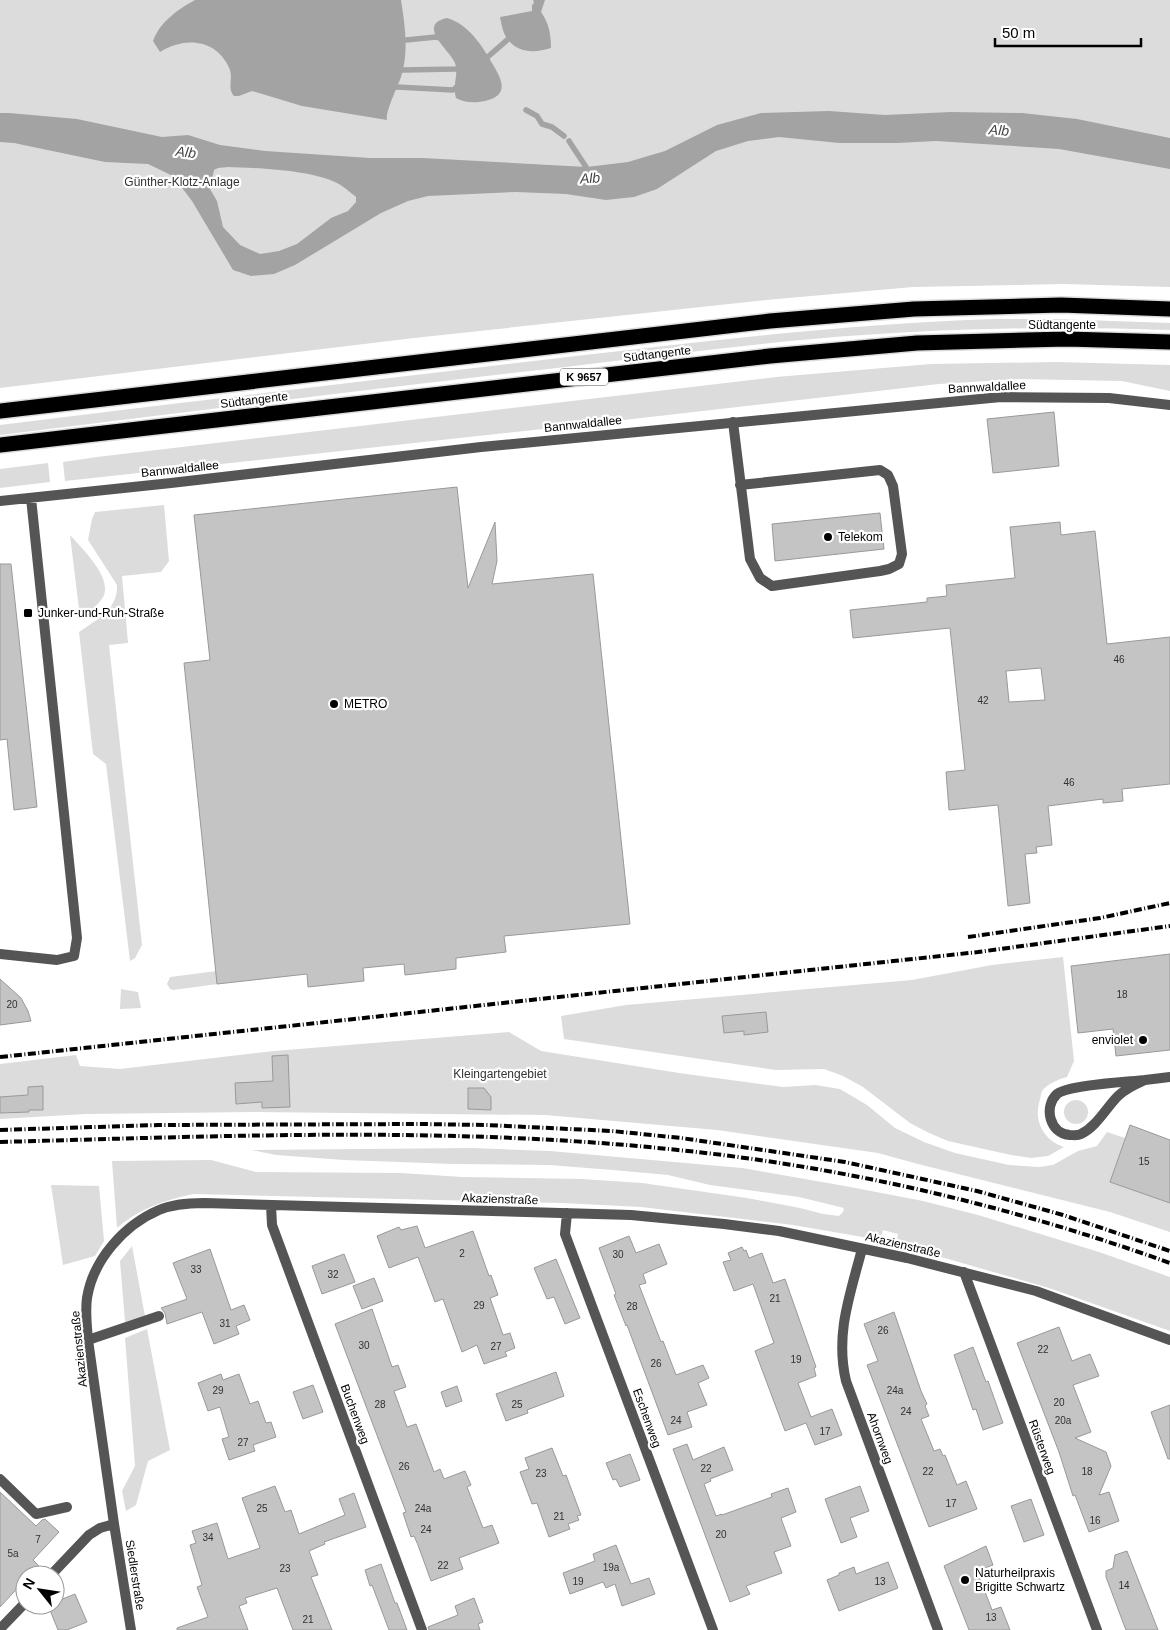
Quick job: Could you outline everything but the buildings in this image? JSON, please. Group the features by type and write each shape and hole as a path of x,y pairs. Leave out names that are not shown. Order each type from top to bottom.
{"highway":[{"name":"Südtangente","path":"0,411 780,320 914,309 1061,305 1170,309"},
{"name":"Südtangente","path":"0,445 770,356 917,343 1067,339 1170,342"}],"street":[{"name":"Bannwaldallee","path":"0,501 481,447 1001,397 1110,398 1170,405"},
{"path":"733,422 740,485 750,559 760,578 772,586 880,571 890,569 899,564 902,554 893,486 888,475 880,470 740,485"},
{"path":"0,954 57,960 74,956 77,938 31,498"},
{"path":"1144,1080 1119,1094 1092,1127 1079,1136 1064,1135 1055,1128 1049,1114 1051,1102 1058,1093 1070,1089 1144,1080 1170,1077"},
{"name":"Akazienstraße","path":"114,1524 88,1340 87,1305 92,1282 106,1252 131,1227 160,1209 187,1203 631,1215 778,1231 964,1272 1036,1292 1170,1340"},
{"name":"Buchenweg","path":"271,1205 272,1225 422,1630"},
{"name":"Eschenweg","path":"567,1213 565,1234 713,1630"},
{"name":"Ahornweg","path":"862,1249 844,1318 841,1347 842,1365 846,1381 938,1630"},
{"name":"Rüsterweg","path":"964,1272 1096,1630"},
{"path":"88,1340 160,1316"},
{"path":"0,1479 36,1514 67,1507"},
{"path":"60,1565 89,1534 114,1524"},
{"name":"Siedlerstraße","path":"114,1524 131,1630"},
{"path":"0,1629 15,1613"}],"green space":[{"name":"Günther-Klotz-Anlage","path":"0,0 1170,0 1170,287 1063,284 913,287 766,300 414,338 0,388"},
{"path":"996,319 1170,323 1170,330 1093,328 978,329 786,341 0,435 0,425 525,362 819,330"},
{"path":"1056,362 1170,365 1170,391 1122,381 1018,379 939,384 65,481 63,462 97,457 776,377 931,364"},
{"path":"48,463 50,482 0,488 0,469"},
{"path":"164,505 169,561 161,572 122,576 128,643 109,645 142,945 135,958 130,961 106,764 93,754 79,632 105,613 114,601 116,594 117,585 88,540 95,512"},
{"path":"70,535 92,560 104,581 104,595 90,611 82,612 79,609"},
{"path":"1063,957 1074,1061 1067,1077 1057,1080 1042,1091 1038,1117 1042,1130 1051,1140 1064,1147 1048,1156 1031,1158 1011,1155 948,1141 910,1123 863,1087 843,1076 824,1069 776,1070 564,1039 561,1016 626,1005 912,980 992,965"},
{"path":"217,971 218,984 173,990 167,984 170,977"},
{"path":"121,989 138,992 141,1008 120,1009"},
{"name":"Kleingartengebiet","path":"509,1032 541,1051 783,1087 815,1085 840,1089 867,1105 895,1128 924,1142 955,1153 1009,1165 1039,1167 1053,1165 1078,1151 1097,1146 1107,1132 1125,1138 1110,1182 1170,1203 1170,1232 1110,1212 878,1153 717,1130 545,1115 254,1112 86,1114 0,1119 0,1064 76,1055 80,1066 120,1069 274,1051"},
{"path":"1076,1100 1081,1101 1087,1107 1087,1117 1081,1123 1076,1124 1071,1123 1065,1117 1064,1112 1065,1107 1071,1101"},
{"path":"472,1148 550,1151 742,1168 923,1201 978,1215 1099,1252 1170,1277 1170,1331 1049,1288 896,1244 898,1234 883,1230 880,1240 793,1225 641,1207 562,1203 193,1194 172,1199 143,1210 117,1228 112,1161 211,1160 256,1172 401,1173 462,1177 582,1179 642,1183 747,1198 839,1216 844,1208 799,1197 710,1185 668,1175 549,1165 344,1160 276,1155 251,1150"},
{"path":"51,1185 99,1186 104,1241 95,1256 63,1265"},
{"path":"132,1246 145,1316 125,1322 120,1261"},
{"path":"147,1329 170,1450 148,1461 136,1505 126,1511 122,1491 135,1466 125,1338"}],"water":[{"path":"195,0 401,0 405,29 405,58 387,120 302,106 252,91 234,96 230,87 230,70 225,60 209,46 190,42 170,47 160,52 153,41 160,28 176,12"},
{"path":"533,0 545,0 541,12 549,29 551,48 537,51 524,50 513,45 504,33 500,17 532,11"},
{"path":"447,18 468,30 484,49 501,80 501,90 498,95 485,101 473,102 456,98 455,63 434,32 434,26 438,21"},
{"name":"Alb","path":"829,111 885,115 951,112 1022,113 1077,119 1170,138 1170,169 1059,149 936,141 839,143 779,137 748,141 716,151 657,189 634,197 606,200 566,194 516,192 428,196 408,201 381,213 295,265 274,274 251,276 233,270 192,201 173,176 148,164 105,162 14,143 0,142 0,113 9,113 77,119 162,137 188,135 220,145 265,151 370,158 423,158 587,167 628,162 665,151 717,125 761,113","holes":["228,167 284,170 313,175 337,183 356,197 356,202 348,211 331,218 297,244 279,251 260,254 240,245 223,227 217,201 210,189 214,170"]}],"waterway":[{"path":"483,61 514,34"},
{"path":"406,40 436,37 442,39"},
{"path":"402,70 456,69 461,67"},
{"path":"397,87 453,90 459,85"},
{"path":"526,110 537,116 542,124 552,127 564,136"},
{"name":"Alb","path":"569,141 586,167"}],"railway":[{"path":"968,937 1100,918 1170,903"},
{"path":"0,1057 978,952 1170,926"},
{"path":"0,1130 158,1125 420,1124 612,1131 681,1138 845,1162 977,1191 1063,1215 1170,1251"},
{"path":"0,1142 255,1136 424,1135 594,1143 678,1150 741,1157 803,1167 866,1178 927,1192 1050,1224 1170,1263"}],"place":[{"name":"Telekom","path":"828,537"},
{"name":"Junker-und-Ruh-Straße","path":"28,613"},
{"name":"METRO","path":"334,704"},
{"name":"enviolet","path":"1143,1040"},
{"name":"Naturheilpraxis Brigitte Schwartz","path":"965,1580"}]}
